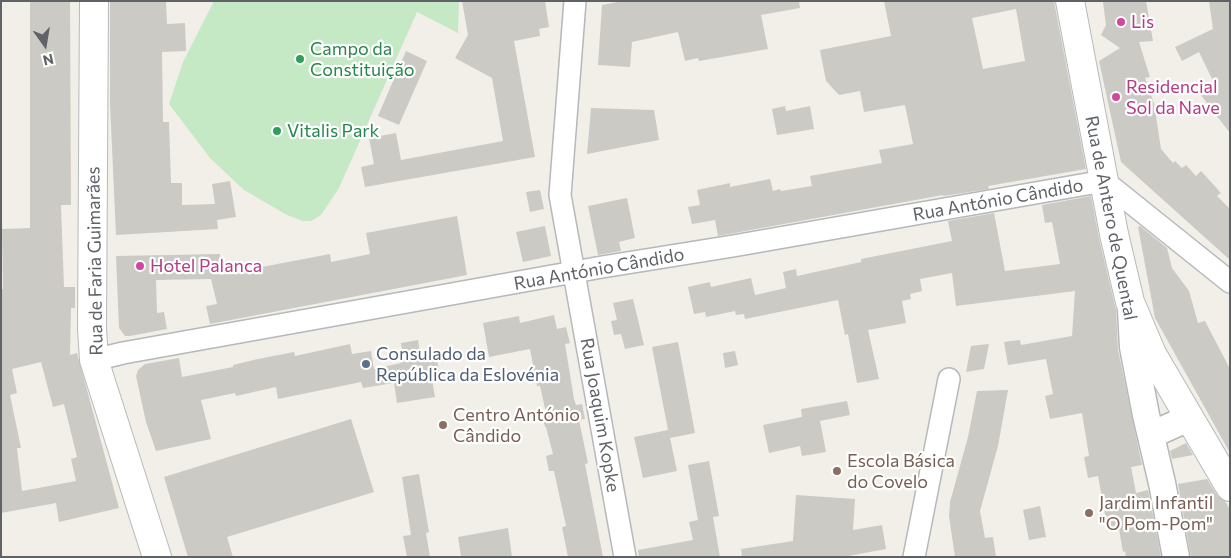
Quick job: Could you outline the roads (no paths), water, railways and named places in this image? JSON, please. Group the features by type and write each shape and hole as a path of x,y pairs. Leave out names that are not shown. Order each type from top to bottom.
{"main road":[{"path":"80,1 80,82 85,94 94,106"},
{"name":"Rua de Faria Guimarães","path":"94,1 92,328 94,360 157,557"},
{"name":"Rua de Antero de Quental","path":"1070,1 1114,234 1130,302"},
{"path":"1130,302 1152,354 1230,487"}],"street":[{"name":"Rua Joaquim Kopke","path":"575,1 560,195 626,557"},
{"name":"Rua António Cândido","path":"94,360 122,352 1104,181"},
{"path":"1104,181 1230,282"},
{"name":"Rua de Antero de Quental","path":"1130,302 1133,347 1176,557"},
{"path":"914,557 949,378"},
{"path":"1150,435 1189,418"}],"place":[{"name":"Lis","path":"1121,22"},
{"name":"Campo da Constituição","path":"300,59"},
{"name":"Residencial Sol da Nave","path":"1116,97"},
{"name":"Vitalis Park","path":"277,131"},
{"name":"Hotel Palanca","path":"140,266"},
{"name":"Consulado da República da Eslovénia","path":"366,364"},
{"name":"Centro António Cândido","path":"443,425"},
{"name":"Escola Básica do Covelo","path":"837,471"},
{"name":"Jardim Infantil \"O Pom-Pom\"","path":"1089,513"}]}
